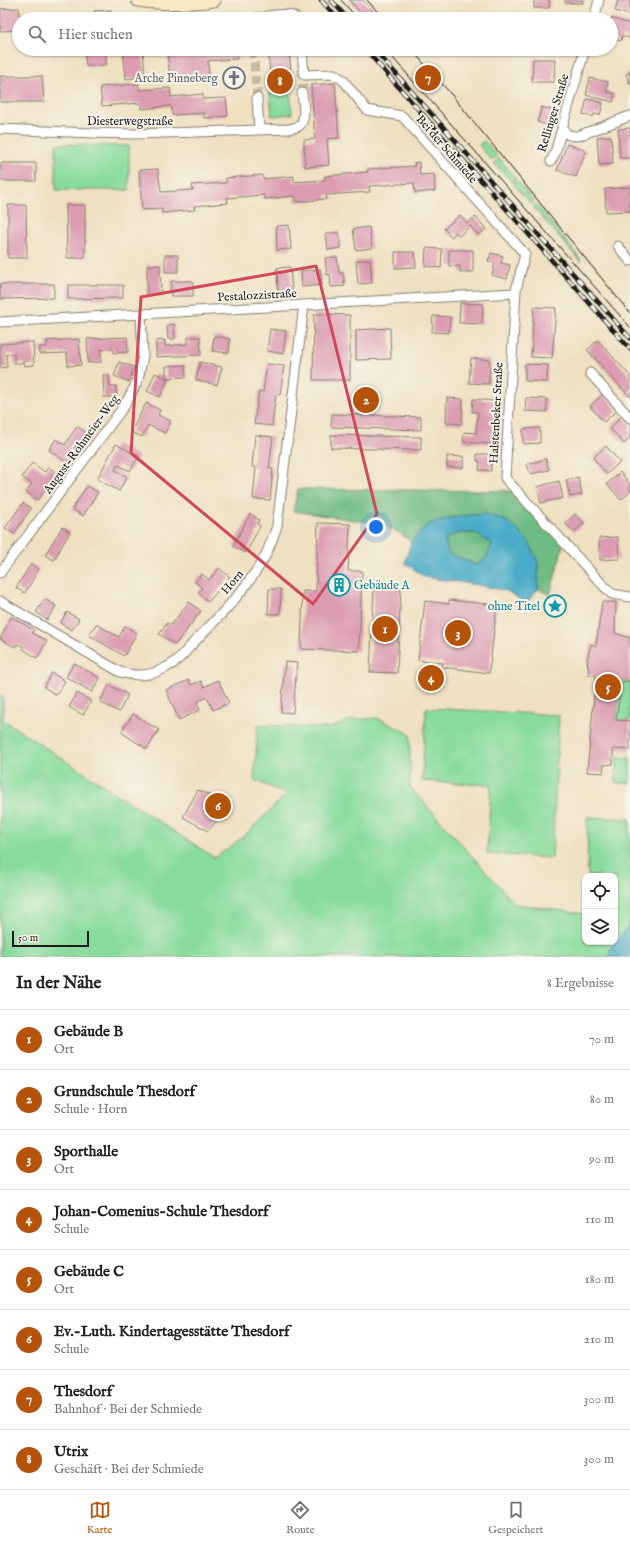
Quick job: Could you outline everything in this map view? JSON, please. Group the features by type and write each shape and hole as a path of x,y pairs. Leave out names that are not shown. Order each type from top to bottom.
{"street":[{"path":"138,0 159,3 214,0"},
{"path":"596,12 599,0"},
{"name":"Bei der Schmiede","path":"303,56 304,75 334,74 343,80 367,110 402,116 525,254 515,293"},
{"name":"Rellinger Straße","path":"551,161 555,153 583,56"},
{"name":"Diesterwegstraße","path":"0,129 98,134 289,129 299,126 303,115 302,93"},
{"path":"257,98 259,130"},
{"path":"562,126 564,132 570,136 578,136 630,116"},
{"path":"618,246 630,261"},
{"name":"Pestalozzistraße","path":"0,322 515,293"},
{"name":"Halstenbeker Straße","path":"515,293 505,478 612,594 630,597"},
{"name":"Horn","path":"0,601 120,672 135,676 151,674 168,667 180,658 212,624 254,575 264,558 277,526 304,305"},
{"name":"August-Röhmeier-Weg","path":"0,573 125,405 138,380 143,356 141,314"},
{"path":"590,373 630,418"}],"highlighted area":[{"path":"316,266 377,514 313,604 131,453 141,297"}],"green space":[{"path":"290,91 292,114 272,116 270,93"},
{"path":"484,141 497,156 492,161 479,145"},
{"path":"56,144 129,146 129,190 56,190"},
{"path":"499,158 516,179 512,182 494,163"},
{"path":"517,181 534,202 531,204 513,184"},
{"path":"536,204 581,260 580,261 533,207"},
{"path":"298,489 516,491 564,542 550,595 538,589 538,562 509,522 486,514 458,516 428,524 411,542 400,533 381,524 293,511"},
{"path":"460,533 475,533 492,544 486,558 477,565 448,553 445,538"},
{"path":"630,681 630,721 616,720 622,682"},
{"path":"0,696 3,698 3,720 215,858 244,836 287,794 254,780 258,725 330,728 351,720 377,718 410,734 410,787 515,904 582,914 582,945 618,945 618,873 588,873 587,817 630,819 630,957 0,957"},
{"path":"426,708 559,715 552,858 487,854 491,785 422,781"},
{"path":"617,757 630,758 630,783 616,783"}],"water":[{"path":"486,514 509,522 529,542 538,562 538,589 529,600 524,602 507,591 425,577 405,563 411,542 428,524 458,516","holes":["460,533 475,533 492,544 486,558 477,565 448,553 445,538"]},
{"path":"630,924 630,957 609,957 610,948 612,945 618,945 618,938"}],"building":[{"path":"349,0 363,0 374,12 360,12"},
{"path":"534,0 550,0 549,8 534,8"},
{"path":"565,0 583,0 583,3 565,3"},
{"path":"618,0 630,0 630,15 615,11"},
{"path":"19,8 19,12 12,12 12,30 0,31 0,9"},
{"path":"111,10 111,12 94,12"},
{"path":"618,20 630,24 630,38 622,36 621,41 618,40"},
{"path":"85,56 106,56 106,65 86,66"},
{"path":"124,56 144,56 145,77 126,79"},
{"path":"168,56 237,56 237,59 208,61 209,76 170,80"},
{"path":"269,56 290,56 292,87 271,88"},
{"path":"533,59 555,59 554,82 532,82"},
{"path":"630,72 630,85 626,74"},
{"path":"0,76 42,76 44,102 0,102"},
{"path":"590,78 608,82 606,91 615,94 613,102 586,95"},
{"path":"335,83 339,138 327,139 329,165 305,167 304,140 315,139 311,85"},
{"path":"139,84 139,90 170,88 171,97 203,94 203,99 226,98 228,116 204,118 204,113 172,115 171,106 141,109 140,103 102,106 100,87"},
{"path":"587,99 603,103 600,115 594,114 593,117 583,114"},
{"path":"542,107 555,111 550,126 537,122"},
{"path":"630,128 630,158 620,158 618,129"},
{"path":"611,136 613,164 599,165 597,137"},
{"path":"567,144 586,151 576,177 557,170"},
{"path":"419,162 420,175 434,174 435,191 415,193 414,183 369,186 370,192 326,195 327,199 296,202 295,196 264,199 264,195 227,198 228,203 194,206 195,210 162,213 162,209 142,210 139,170 158,169 161,192 193,190 192,185 226,183 226,178 262,175 263,179 294,176 294,182 325,180 325,176 368,172 368,169 415,166 414,163"},
{"path":"0,163 36,163 36,181 1,181"},
{"path":"630,187 630,211 606,212 605,189"},
{"path":"8,205 26,205 27,258 8,258"},
{"path":"66,205 85,205 85,258 67,258"},
{"path":"460,215 467,223 476,217 486,229 478,235 470,226 459,236 456,232 452,237 444,229"},
{"path":"289,225 291,249 277,250 276,226"},
{"path":"369,227 372,248 356,250 353,229"},
{"path":"339,232 341,248 328,250 326,234"},
{"path":"426,248 442,249 441,268 425,266"},
{"path":"449,250 473,250 473,272 460,272 460,266 449,266"},
{"path":"395,252 415,252 416,267 395,268"},
{"path":"491,253 503,256 501,263 510,265 507,279 492,275 495,263 488,261"},
{"path":"165,255 178,255 178,272 165,272"},
{"path":"337,257 339,273 343,273 345,286 331,287 330,274 327,275 325,258"},
{"path":"370,259 372,283 358,284 356,261"},
{"path":"147,265 160,265 161,294 147,294"},
{"path":"290,267 292,291 278,292 277,268"},
{"path":"320,269 322,285 302,287 301,271"},
{"path":"171,281 193,281 193,296 171,296"},
{"path":"0,284 54,284 54,298 0,299"},
{"path":"68,285 123,285 123,298 68,299"},
{"path":"460,303 483,304 482,324 459,323"},
{"path":"534,307 556,308 552,358 531,357"},
{"path":"314,314 350,315 350,380 313,380"},
{"path":"433,316 450,317 449,333 432,332"},
{"path":"174,324 175,339 168,339 167,325"},
{"path":"390,328 391,359 356,360 356,330"},
{"path":"270,329 286,331 283,354 267,351"},
{"path":"214,336 230,339 229,353 212,351"},
{"path":"127,337 128,352 114,353 113,349 101,350 101,362 88,363 87,339"},
{"path":"188,337 200,337 201,355 156,357 156,341 165,340 165,346 188,344"},
{"path":"79,339 81,365 68,366 67,353 40,354 40,347 47,347 47,341"},
{"path":"598,340 630,376 630,397 587,350"},
{"path":"33,342 34,365 24,366 24,363 14,363 14,354 6,354 7,367 0,368 0,344"},
{"path":"471,358 490,360 489,384 469,383"},
{"path":"119,362 134,367 129,382 114,376"},
{"path":"200,362 222,367 217,385 196,380"},
{"path":"267,364 284,366 280,395 276,394 272,426 254,424 259,391 263,392"},
{"path":"525,364 548,365 547,382 525,381"},
{"path":"185,365 186,377 166,378 166,366"},
{"path":"155,373 168,379 160,397 147,391"},
{"path":"103,375 109,375 110,387 116,386 116,397 104,397"},
{"path":"603,394 617,410 604,422 590,406"},
{"path":"447,398 463,399 462,424 446,423"},
{"path":"526,398 547,399 547,412 525,411"},
{"path":"473,399 496,401 492,444 463,442 464,432 476,433 478,412 472,412"},
{"path":"146,403 160,410 158,415 171,421 165,433 148,425 142,437 131,432"},
{"path":"332,414 421,417 421,430 331,427"},
{"path":"622,416 630,424 630,438 624,444 610,428"},
{"path":"77,426 87,433 67,463 49,450 56,439 65,445"},
{"path":"540,428 540,443 523,444 523,429"},
{"path":"255,435 273,437 269,468 273,469 270,500 253,499 256,467 252,467"},
{"path":"331,435 421,437 421,450 331,448"},
{"path":"116,444 139,456 130,471 118,465 115,470 127,477 119,491 97,479"},
{"path":"606,446 620,462 607,474 593,458"},
{"path":"477,454 495,454 495,463 491,463 491,471 479,470 480,461 477,461"},
{"path":"447,456 464,457 463,468 447,467"},
{"path":"546,459 549,470 530,474 527,464"},
{"path":"32,463 45,472 48,467 57,473 38,500 26,492 32,484 22,477"},
{"path":"620,472 630,484 630,492 621,500 607,484"},
{"path":"578,477 582,494 570,497 566,480"},
{"path":"559,481 563,498 541,503 537,487"},
{"path":"87,486 98,492 83,516 72,509"},
{"path":"23,503 31,508 14,534 5,528"},
{"path":"250,514 259,520 257,524 260,526 246,553 233,546"},
{"path":"575,514 584,523 574,532 565,523"},
{"name":"Gebäude A","path":"318,523 350,524 348,571 362,571 359,651 301,649 303,591 316,591"},
{"path":"62,527 70,532 54,560 45,555"},
{"path":"618,537 619,559 600,560 599,538"},
{"path":"31,564 39,569 25,593 16,588"},
{"path":"219,568 230,577 208,602 198,593 202,588 195,582 202,574 209,580"},
{"path":"374,586 401,587 397,673 370,672"},
{"path":"269,589 281,589 280,614 268,614"},
{"path":"45,599 56,606 47,620 36,612"},
{"path":"449,600 497,605 489,673 442,667 443,663 418,660 425,601 449,604"},
{"path":"189,602 201,611 175,645 159,634 167,623 171,625"},
{"path":"602,602 616,602 615,633 630,638 630,681 622,682 616,720 630,721 630,750 613,749 613,764 604,765 603,773 587,772 596,675 589,675 587,660 591,644 596,646"},
{"path":"67,612 79,619 72,630 60,623"},
{"path":"11,617 34,630 32,633 47,641 37,658 23,649 24,647 18,644 15,647 0,639"},
{"path":"96,624 119,637 125,626 137,633 124,656 89,635"},
{"path":"285,662 297,663 293,713 281,712"},
{"path":"74,663 100,678 92,692 66,677"},
{"path":"52,673 65,681 56,695 44,687"},
{"path":"189,680 191,685 201,681 204,687 218,680 229,703 213,710 207,697 197,702 200,710 179,720 166,690"},
{"path":"109,685 128,695 119,712 100,702"},
{"path":"77,693 91,701 83,715 69,707"},
{"path":"133,714 159,730 147,749 121,732"},
{"path":"198,790 223,800 230,808 224,821 218,819 208,831 183,817"}],"tunnel":[{"path":"254,56 257,98"},
{"path":"302,93 304,75"}],"tram line":[{"path":"341,0 352,12"},
{"path":"367,0 378,12"},
{"path":"391,56 630,327"},
{"path":"417,56 451,94 630,313"}],"railway":[{"path":"321,0 332,12"},
{"path":"331,0 342,12"},
{"path":"371,56 630,349"},
{"path":"380,56 630,338"}],"place":[{"name":"Arche Pinneberg","path":"234,78"},
{"name":"Thesdorf","path":"428,78"},
{"name":"Utrix","path":"280,81"},
{"name":"Grundschule Thesdorf","path":"366,400"},
{"name":"Gebäude A","path":"339,585"},
{"name":"ohne Titel","path":"555,606"},
{"name":"Gebäude B","path":"385,629"},
{"name":"Sporthalle","path":"458,633"},
{"name":"Johan-Comenius-Schule Thesdorf","path":"431,678"},
{"name":"Gebäude C","path":"608,687"},
{"name":"Ev.-Luth. Kindertagesstätte Thesdorf","path":"218,806"}]}
